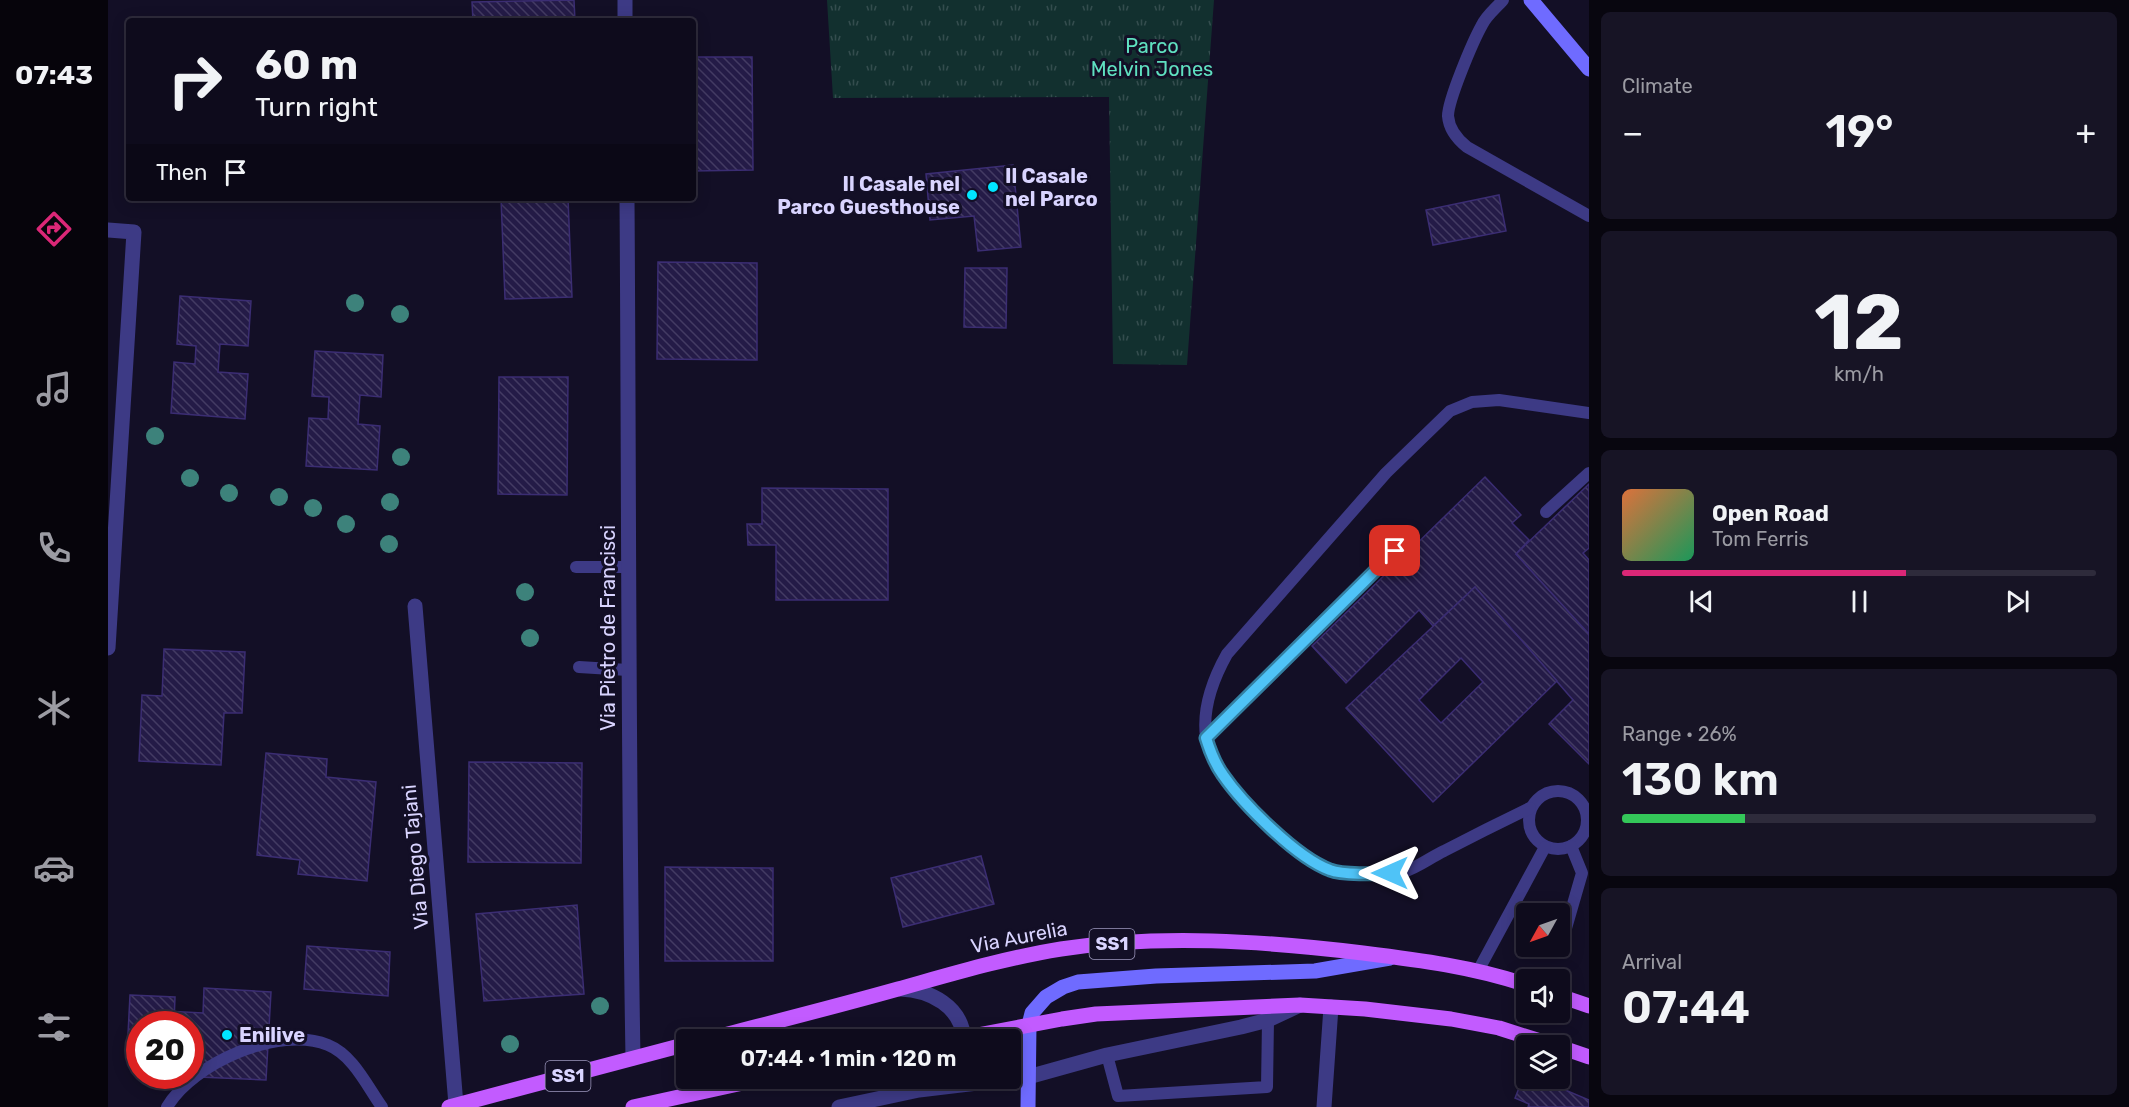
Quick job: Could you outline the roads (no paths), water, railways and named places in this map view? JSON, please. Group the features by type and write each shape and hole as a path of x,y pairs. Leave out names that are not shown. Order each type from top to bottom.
{"main road":[{"name":"Via Aurelia","path":"746,1029 1000,961 1059,950 1115,944 1164,941 1247,943 1325,949 1478,971 1516,982"},
{"path":"1570,999 1589,1006"},
{"path":"1009,1029 1096,1014 1300,1005 1408,1013 1499,1028 1522,1035"},
{"name":"SS1","path":"452,1106 676,1047"},
{"path":"1570,1051 1589,1058"},
{"path":"633,1107 715,1089"}],"street":[{"path":"625,0 625,18"},
{"path":"1531,0 1589,69"},
{"name":"Via Pietro de Francisci","path":"627,201 628,670 633,1058"},
{"path":"108,230 134,232 108,648"},
{"name":"Via Diego Tajani","path":"415,606 452,1106"},
{"path":"1028,1107 1029,1025 1032,1013 1046,997 1063,987 1078,982 1156,976 1304,972 1393,957"},
{"path":"897,989 922,991 944,1002 959,1020 959,1029"},
{"path":"839,1107 919,1090 1028,1077 1107,1055 1268,1020 1300,1005"},
{"path":"1324,1107 1331,1007"}],"lane":[{"path":"1503,0 1482,22 1451,99 1448,116 1451,129 1458,140 1467,147 1589,216"},
{"path":"1530,808 1404,872 1376,874 1332,871 1310,860 1279,836 1223,776 1212,757 1206,738 1208,697 1216,674 1227,654 1386,473 1449,411 1472,402 1498,400 1589,413"},
{"path":"1546,512 1589,473"},
{"path":"1206,738 1395,551"},
{"path":"576,567 629,567"},
{"path":"579,667 628,670"},
{"path":"1560,790 1572,793 1581,801 1586,810 1588,821 1585,831 1580,840 1571,846 1560,849 1545,848 1530,832 1528,820 1530,808 1537,798 1548,791 1560,790"},
{"path":"1570,914 1582,873 1571,846"},
{"path":"1478,971 1545,848"},
{"path":"1107,1055 1118,1096 1268,1087 1268,1020"},
{"path":"167,1107 191,1079 228,1056 254,1047 290,1041 310,1041 329,1045 344,1055 382,1107"}],"place":[{"name":"Il Casale nel Parco","path":"993,187"},
{"name":"Il Casale nel Parco Guesthouse","path":"972,195"},
{"name":"Enilive","path":"227,1035"}],"park label":[{"name":"Parco Melvin Jones","path":"1152,58"}]}
